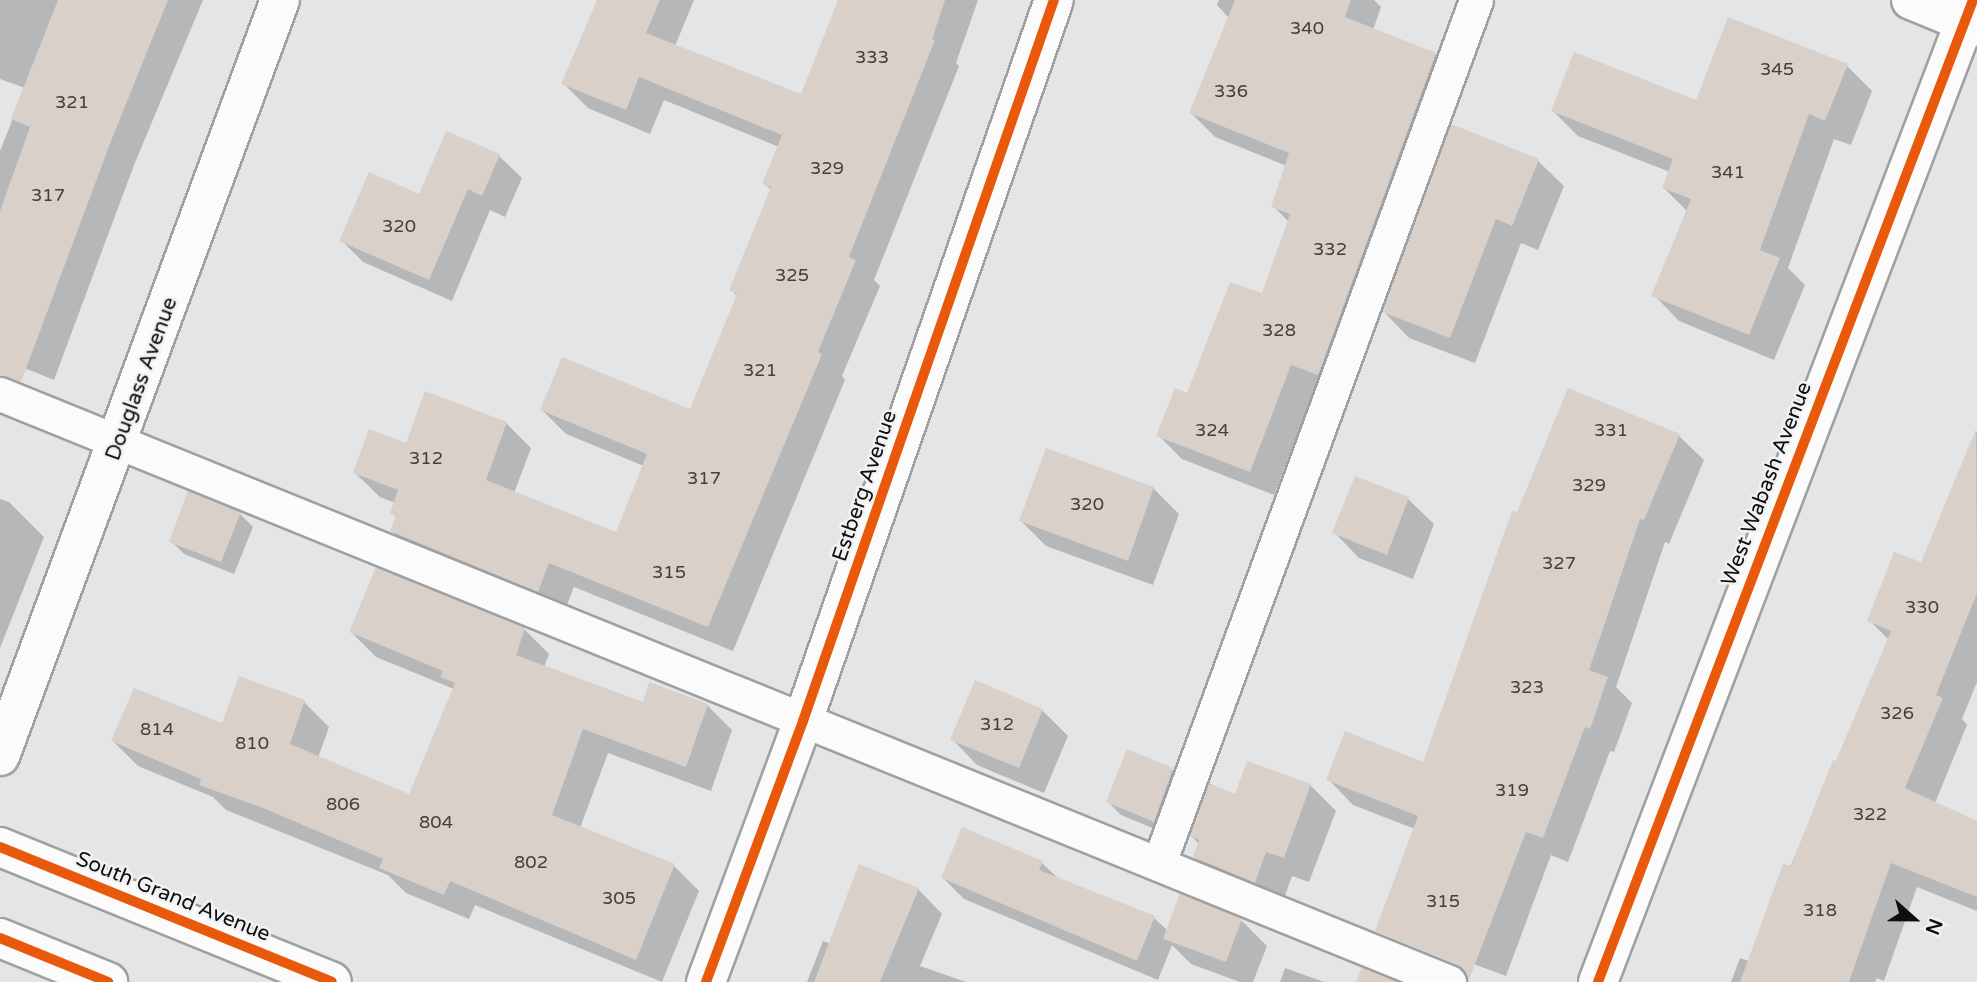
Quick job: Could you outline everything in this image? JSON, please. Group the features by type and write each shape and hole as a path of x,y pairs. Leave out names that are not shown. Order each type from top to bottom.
{"street":[{"name":"Douglass Avenue","path":"0,756 119,442 280,0"},
{"name":"Estberg Avenue","path":"706,982 803,721 1054,0"},
{"path":"1911,0 1972,16"},
{"name":"West Wabash Avenue","path":"1598,982 1972,16"},
{"name":"South Grand Avenue","path":"0,847 332,982"},
{"path":"0,938 108,982"}],"lane":[{"path":"1159,863 1476,0"},
{"path":"0,394 1448,982"}],"building":[{"path":"58,0 168,0 111,141 21,382 0,375 0,211 30,127 11,119"},
{"path":"597,0 660,0 646,33 801,94 838,0 945,0 932,39 935,40 849,257 856,260 818,352 822,354 708,627 549,563 538,592 390,531 396,516 390,513 398,490 353,473 369,429 406,443 425,391 507,422 486,480 616,532 647,454 540,410 562,357 690,409 737,294 729,290 771,187 762,184 782,135 639,77 626,110 561,84"},
{"path":"1235,0 1351,0 1345,17 1436,53 1318,375 1291,365 1250,472 1156,436 1175,388 1187,393 1230,282 1262,293 1290,214 1271,207 1289,153 1189,113"},
{"path":"1728,17 1848,64 1825,121 1809,114 1760,250 1780,258 1749,335 1651,296 1691,199 1662,188 1673,159 1551,111 1574,52 1696,100"},
{"path":"1451,124 1539,159 1512,226 1496,219 1450,338 1382,312"},
{"path":"446,131 500,154 482,196 468,189 429,280 339,241 369,172 419,194"},
{"path":"1568,388 1680,434 1644,520 1640,519 1589,670 1608,677 1590,729 1585,727 1543,838 1526,832 1468,982 1465,971 1456,964 1375,931 1418,816 1326,780 1345,731 1423,762 1512,511 1517,512"},
{"path":"1976,429 1977,593 1936,695 1943,698 1905,788 1977,821 1977,897 1891,863 1849,982 1740,982 1783,864 1791,866 1833,760 1836,761 1891,631 1867,621 1894,552 1921,562"},
{"path":"1046,448 1154,487 1128,561 1019,521"},
{"path":"1355,476 1409,497 1387,555 1332,533"},
{"path":"188,491 241,512 221,562 169,542"},
{"path":"376,567 525,628 516,655 643,702 649,682 708,704 686,767 583,729 552,815 675,864 636,960 450,881 444,895 379,868 383,859 263,808 199,785 201,779 111,741 134,688 222,723 239,676 305,700 290,744 409,794 455,683 440,677 443,671 349,632"},
{"path":"975,680 1043,709 1019,768 950,740"},
{"path":"1127,749 1173,768 1154,822 1106,802"},
{"path":"1247,761 1311,784 1284,858 1266,852 1255,883 1193,857 1199,840 1189,836 1209,783 1235,794"},
{"path":"962,827 1043,861 1039,870 1155,916 1137,961 941,878"},
{"path":"859,864 919,888 880,982 814,982"},
{"path":"1180,893 1242,919 1226,962 1163,939"},
{"path":"1362,967 1398,982 1356,982"}],"cycle path":[{"path":"706,982 803,721 1054,0"},
{"path":"1598,982 1973,0"},
{"path":"0,847 332,982"},
{"path":"0,938 108,982"}]}
